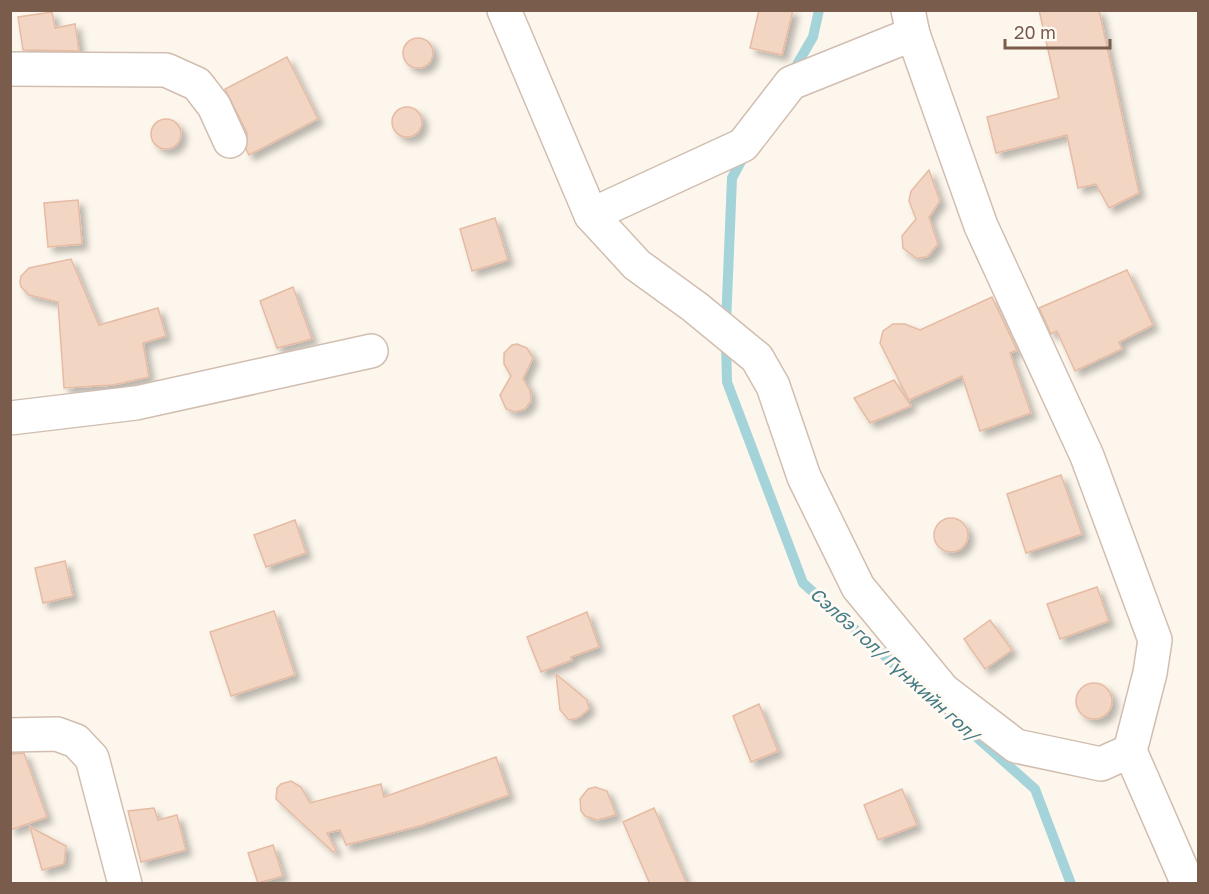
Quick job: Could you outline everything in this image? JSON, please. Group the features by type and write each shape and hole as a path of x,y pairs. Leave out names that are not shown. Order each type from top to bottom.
{"street":[{"path":"504,10 591,215 637,265 695,307 757,358 772,386 804,477 858,587 943,690 1016,746 1101,764 1130,751"},
{"path":"591,215 743,145 791,83 910,22 981,226 1087,456 1155,640 1150,673 1130,751 1188,884"},
{"path":"10,69 166,70 197,84 214,106 230,141"},
{"path":"10,418 136,403 371,351"},
{"path":"10,735 57,734 76,741 92,758 125,884"}],"building":[{"path":"759,10 793,10 782,55 750,48"},
{"path":"1039,10 1099,10 1139,193 1109,208 1096,184 1078,188 1067,135 996,153 987,117 1059,98"},
{"path":"52,12 55,28 75,24 79,51 23,50 18,17"},
{"path":"418,38 429,42 433,53 429,64 418,68 407,64 403,53 407,42"},
{"path":"287,57 318,119 249,155 246,149 247,133 225,89"},
{"path":"407,107 413,108 421,116 421,128 413,136 407,137 401,136 393,128 392,122 393,116 401,108"},
{"path":"166,119 172,120 180,128 180,140 172,148 166,149 160,148 152,140 151,134 152,128 160,120"},
{"path":"929,170 940,201 929,217 938,244 927,257 916,258 903,248 902,236 916,219 909,201 911,191"},
{"path":"78,200 82,244 48,247 44,203"},
{"path":"495,218 508,260 472,271 460,229"},
{"path":"71,259 99,325 158,308 166,336 143,343 149,377 113,385 64,388 58,302 29,295 21,287 20,282 21,276 29,268"},
{"path":"1127,270 1153,325 1119,342 1122,349 1075,371 1057,331 1051,334 1039,308"},
{"path":"293,287 312,339 277,348 260,301"},
{"path":"992,297 1017,350 1010,353 1031,413 980,431 962,376 909,400 880,343 883,331 893,324 905,324 920,330"},
{"path":"517,344 527,348 533,358 523,379 530,390 531,401 525,409 515,412 506,409 500,395 511,376 504,364 504,353 512,345"},
{"path":"894,380 911,406 870,423 854,398"},
{"path":"1061,475 1082,534 1026,553 1007,494"},
{"path":"951,518 963,523 968,535 963,547 951,552 939,547 934,535 939,523"},
{"path":"295,520 306,553 266,567 254,535"},
{"path":"65,561 73,596 43,603 35,568"},
{"path":"1097,587 1109,621 1060,639 1047,604"},
{"path":"274,611 295,675 231,696 210,632"},
{"path":"587,612 599,647 571,657 572,660 541,672 527,637"},
{"path":"990,620 1012,650 985,669 964,639"},
{"path":"556,674 587,700 589,709 578,718 569,720 560,710"},
{"path":"1094,683 1107,688 1112,701 1107,714 1094,719 1081,714 1076,701 1081,688"},
{"path":"759,704 778,751 751,762 733,716"},
{"path":"24,753 47,817 10,830 10,754"},
{"path":"496,757 509,795 423,825 346,845 340,830 327,833 336,850 333,852 276,799 277,788 291,781 301,787 310,803 381,784 384,797"},
{"path":"595,787 607,791 616,815 597,820 585,816 581,811 580,799 588,789"},
{"path":"902,789 917,825 878,840 864,805"},
{"path":"154,808 158,820 177,815 186,850 141,862 128,811"},
{"path":"654,808 687,884 650,884 623,822"},
{"path":"30,827 66,846 64,864 42,870"},
{"path":"273,845 283,876 258,883 248,853"}],"waterway":[{"path":"792,73 813,37 819,10"},
{"name":"Сэлбэ гол/ Гүнжийн гол/","path":"726,324 732,178 745,154"},
{"name":"Сэлбэ гол/ Гүнжийн гол/","path":"726,342 727,382 803,583 924,691"},
{"name":"Сэлбэ гол/ Гүнжийн гол/","path":"963,725 1035,789 1071,884"}]}
